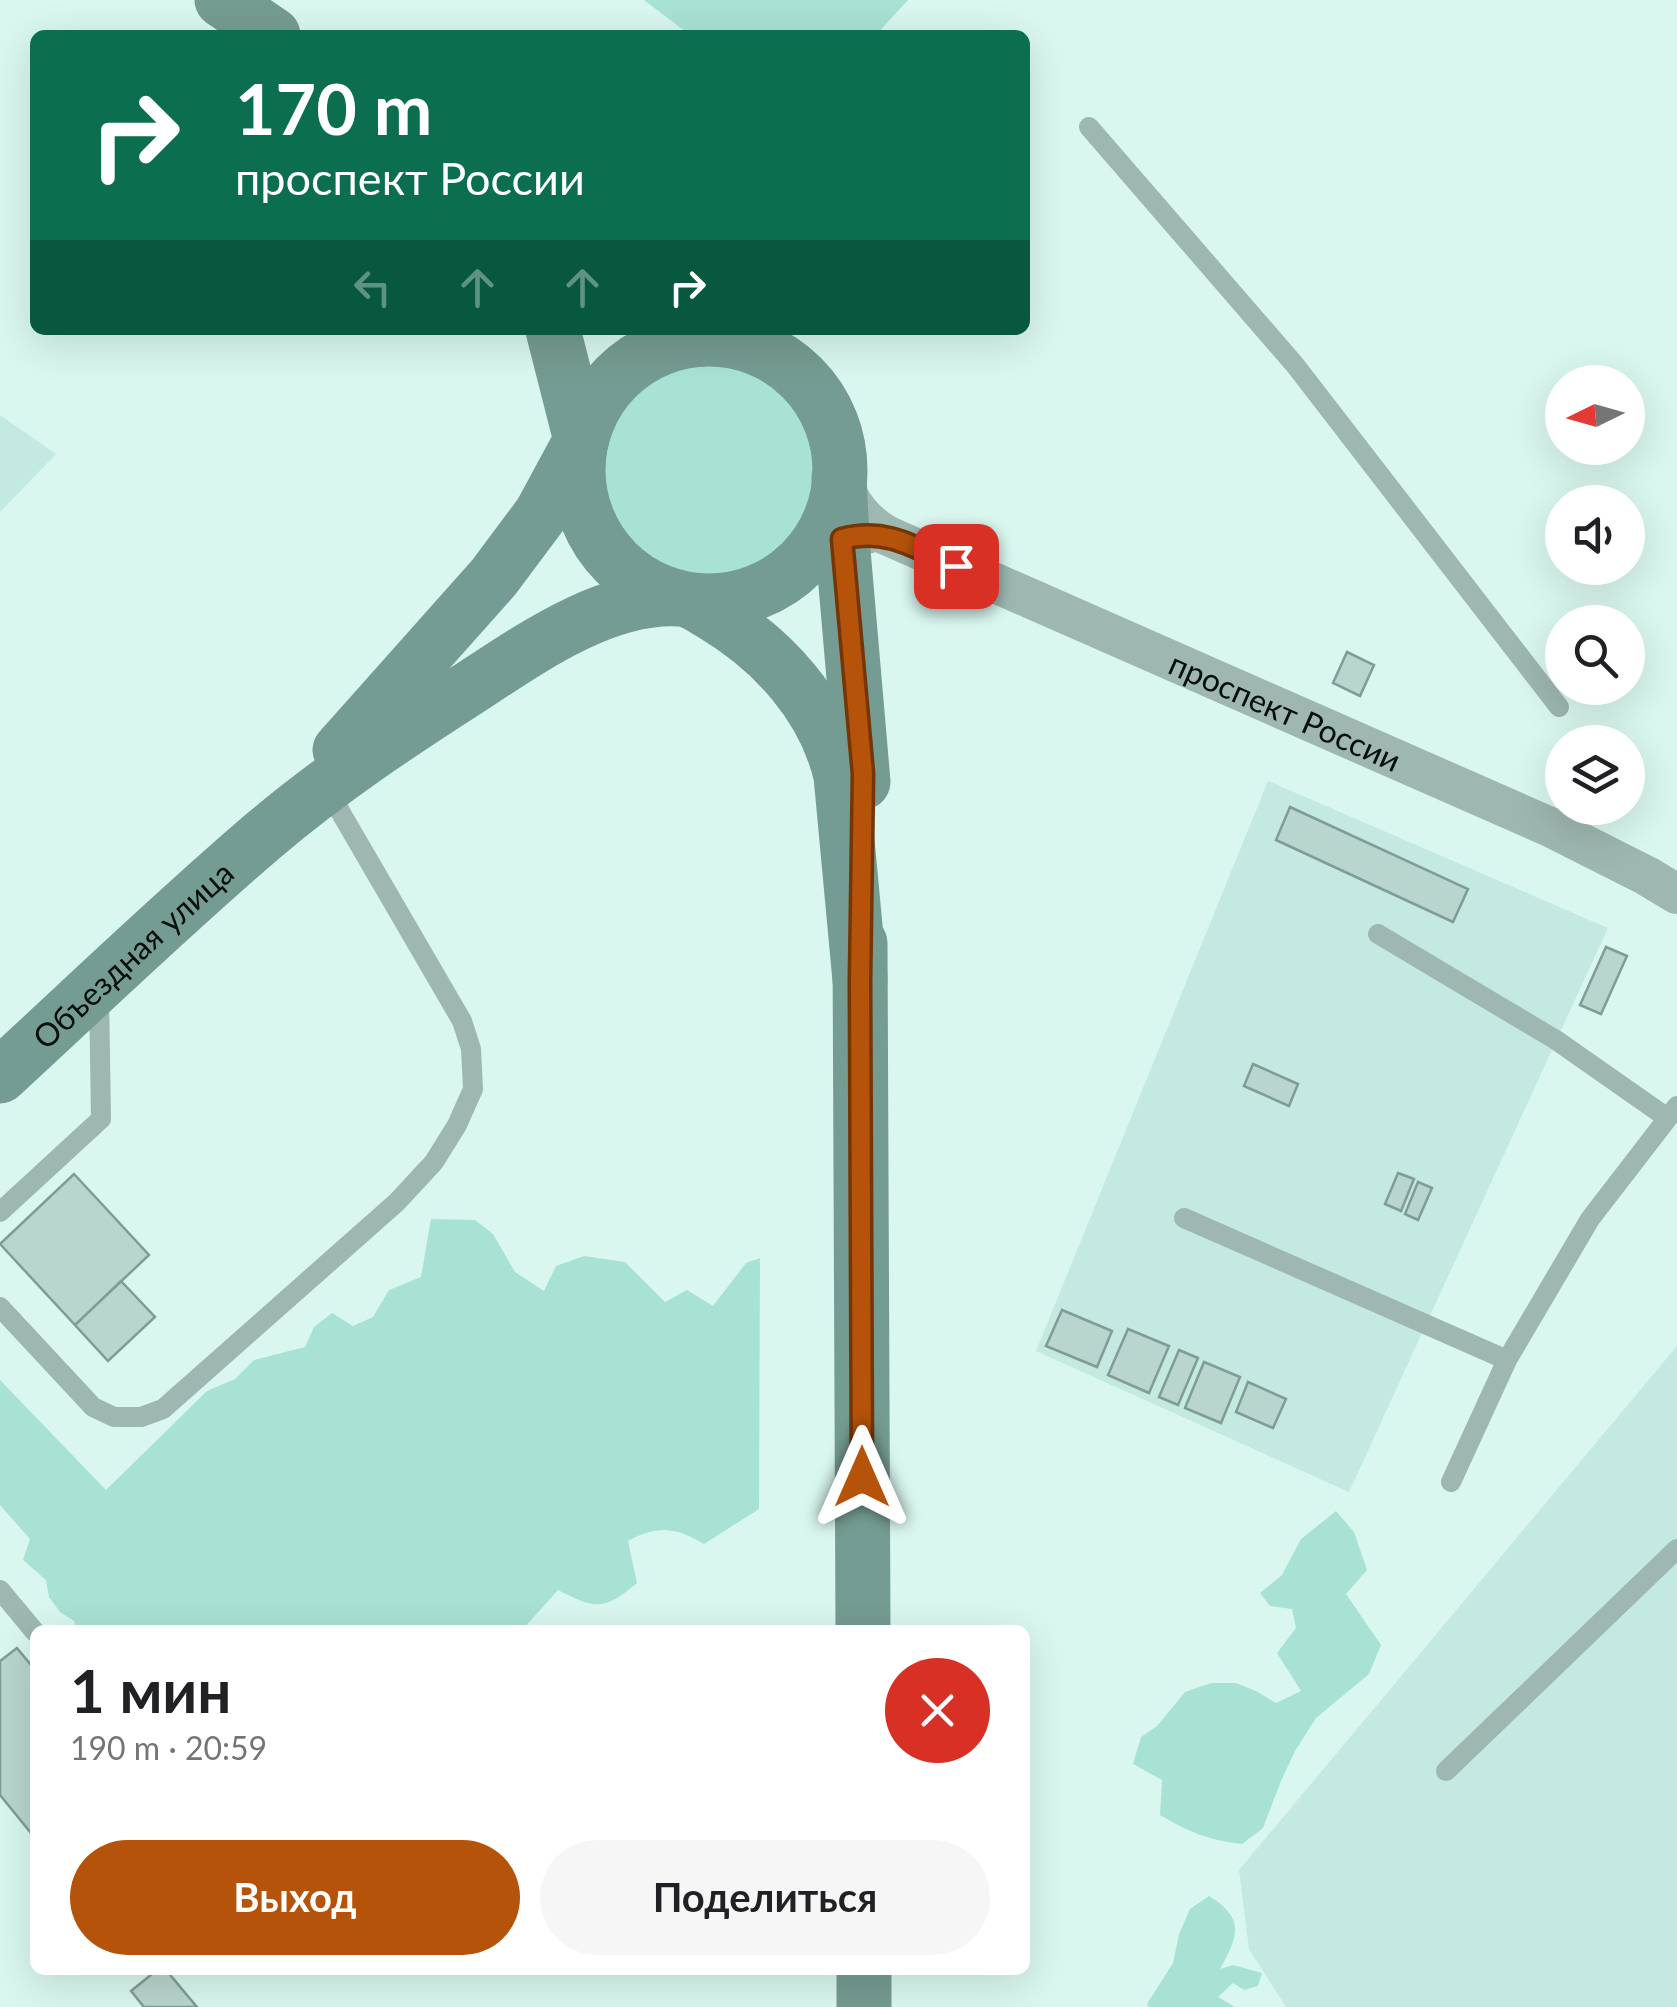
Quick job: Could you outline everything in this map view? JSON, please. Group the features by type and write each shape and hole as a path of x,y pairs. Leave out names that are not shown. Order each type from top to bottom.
{"street":[{"path":"222,0 266,30"},
{"path":"553,335 581,440 578,463 584,509 599,540 621,567 660,592 701,601 738,598 844,545 863,519 839,478"},
{"path":"264,835 494,577 541,514 602,393 640,358 700,335"},
{"path":"718,335 787,364 821,403 832,426 839,478 824,531 844,545"},
{"path":"844,545 863,774 863,1625"},
{"name":"проспект России","path":"844,545 1550,826 1677,894"},
{"path":"264,835 404,730 570,626 641,602 682,598 727,622 776,662 813,708 826,732 841,776 860,980"},
{"name":"Объездная улица","path":"0,1076 264,835"},
{"path":"864,1975 864,2007"}],"lane":[{"path":"1089,127 1295,366 1559,706"},
{"path":"0,1307 92,1407 114,1417 141,1417 162,1410 398,1202 442,1150 473,1090 471,1049 462,1021 326,787"},
{"path":"1378,934 1672,1112 1590,1219 1508,1360 1451,1482"},
{"path":"0,1212 101,1119 99,984"},
{"path":"1184,1218 1508,1360"},
{"path":"1446,1771 1677,1549"},
{"path":"0,1590 30,1626"}],"shaded area":[{"path":"0,415 56,454 0,512"},
{"path":"1268,781 1608,928 1349,1492 1036,1351"},
{"path":"1677,1346 1677,2007 1286,2007 1249,1949 1239,1870"}],"green space":[{"path":"644,0 908,0 881,30 683,30"},
{"path":"707,361 749,369 784,393 808,428 816,470 808,512 784,547 749,571 707,579 665,571 630,547 606,512 598,470 606,428 630,393 665,369"},
{"path":"431,1219 475,1220 493,1234 515,1272 544,1291 556,1266 584,1256 625,1262 665,1302 687,1290 713,1306 746,1263 760,1258 759,1509 704,1544 666,1530 648,1532 628,1541 637,1583 600,1604 558,1590 526,1625 75,1625 60,1612 49,1597 46,1580 23,1560 30,1539 0,1505 0,1380 106,1490 207,1391 235,1379 254,1360 305,1347 314,1327 332,1313 353,1326 373,1317 389,1290 421,1277"},
{"path":"1336,1511 1354,1532 1367,1570 1346,1594 1381,1645 1369,1674 1316,1718 1295,1751 1263,1828 1242,1844 1209,1838 1180,1826 1160,1815 1162,1780 1133,1764 1141,1737 1157,1726 1185,1692 1211,1683 1236,1683 1276,1703 1301,1691 1277,1653 1296,1628 1292,1609 1270,1606 1260,1593 1282,1575 1301,1539"},
{"path":"1209,1896 1229,1912 1235,1929 1220,1969 1233,1965 1262,1973 1258,1986 1244,1990 1233,1983 1218,1997 1235,2007 1149,2007 1147,2004 1173,1963 1190,1909"}],"building":[{"path":"1347,652 1374,665 1360,696 1333,683"},
{"path":"1290,807 1468,889 1453,922 1276,840"},
{"path":"1606,947 1627,956 1601,1014 1580,1005"},
{"path":"1253,1064 1298,1084 1289,1106 1244,1086"},
{"path":"1398,1173 1414,1179 1401,1211 1385,1204"},
{"path":"74,1174 149,1255 75,1325 0,1244"},
{"path":"1418,1182 1432,1188 1418,1220 1405,1214"},
{"path":"121,1281 155,1317 108,1361 75,1325"},
{"path":"1062,1310 1112,1331 1097,1367 1046,1346"},
{"path":"1128,1329 1169,1346 1149,1393 1108,1375"},
{"path":"1179,1350 1198,1358 1178,1405 1159,1397"},
{"path":"1204,1362 1240,1377 1221,1423 1185,1408"},
{"path":"1248,1382 1286,1399 1273,1428 1236,1412"},
{"path":"17,1648 30,1664 30,1832 0,1795 0,1661"},
{"path":"151,1975 170,1975 197,2007 144,2007 131,1991"}],"route":[{"path":"862,1477 863,774 842,539 886,535 956,566"}]}
